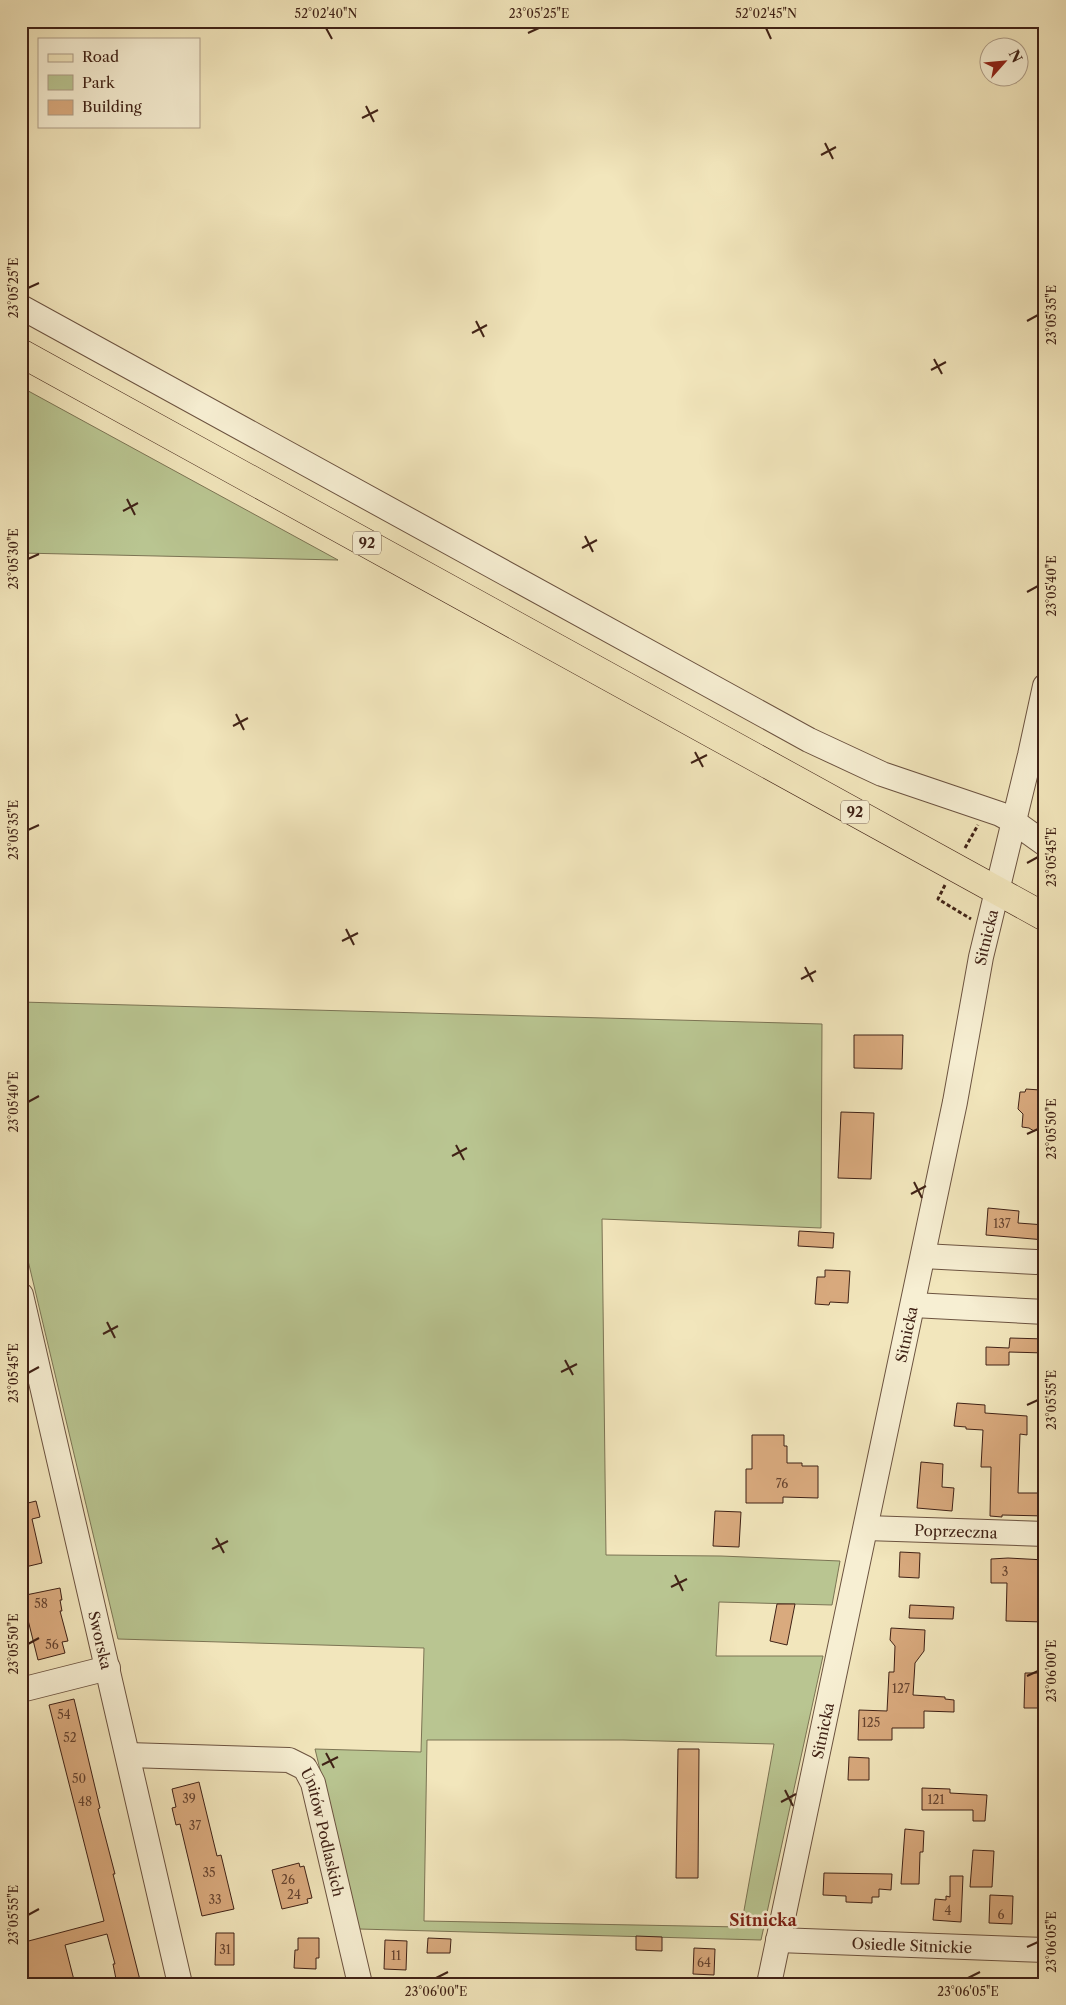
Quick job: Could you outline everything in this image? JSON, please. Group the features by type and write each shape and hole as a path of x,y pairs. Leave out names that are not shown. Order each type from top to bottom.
{"main road":[{"name":"92","path":"21,352 1045,917"}],"street":[{"path":"21,307 810,740 882,774 987,809 1013,821 1045,844"},
{"name":"Sitnicka","path":"769,1984 958,1090 981,957 1045,686"},
{"path":"923,1256 1036,1262"},
{"name":"Sworska","path":"21,1295 180,1984"},
{"path":"913,1305 1045,1312"},
{"name":"Poprzeczna","path":"866,1528 1045,1534"},
{"path":"21,1690 108,1668"},
{"name":"Unitów Podlaskich","path":"128,1755 290,1760 305,1768 313,1783 360,1984"},
{"name":"Osiedle Sitnickie","path":"778,1940 1045,1950"}],"path":[{"path":"962,853 987,809"},
{"path":"947,881 938,899 973,920 973,923"}],"green space":[{"path":"21,387 338,560 21,553"},
{"path":"21,1002 822,1024 821,1228 602,1219 606,1555 721,1556 840,1561 832,1605 719,1602 716,1656 823,1656 761,1940 359,1929 315,1749 421,1752 424,1648 118,1639 21,1231","holes":["427,1740 623,1740 774,1744 741,1927 424,1921"]}],"building":[{"path":"854,1035 903,1035 902,1069 854,1068"},
{"path":"1026,1089 1040,1090 1040,1094 1045,1095 1045,1127 1034,1131 1022,1127 1023,1114 1018,1109 1020,1092 1025,1092"},
{"path":"841,1112 874,1113 871,1179 838,1178"},
{"path":"988,1208 1019,1211 1018,1223 1045,1225 1045,1240 986,1235"},
{"path":"799,1231 834,1233 833,1248 798,1246"},
{"path":"825,1270 850,1271 848,1303 830,1302 829,1305 815,1304 817,1277 825,1277"},
{"path":"1010,1338 1045,1339 1045,1353 1009,1352 1009,1365 986,1365 986,1347 1009,1348"},
{"path":"957,1403 985,1405 985,1413 1027,1416 1027,1435 1020,1434 1018,1493 1045,1493 1045,1516 990,1516 991,1467 981,1467 983,1430 954,1426"},
{"path":"752,1435 784,1435 784,1446 787,1446 787,1463 802,1463 802,1466 818,1466 818,1498 783,1497 783,1503 746,1503 746,1469 752,1469"},
{"path":"921,1462 943,1464 942,1487 954,1488 952,1511 917,1508"},
{"path":"27,1496 28,1503 36,1501 40,1517 32,1519 42,1563 21,1568 21,1497"},
{"path":"715,1511 741,1512 739,1547 713,1546"},
{"path":"900,1552 920,1553 919,1578 899,1577"},
{"path":"991,1559 1045,1560 1045,1622 1006,1621 1007,1583 991,1583"},
{"path":"60,1588 62,1611 60,1611 68,1641 62,1642 65,1653 38,1660 25,1608 21,1609 21,1596"},
{"path":"777,1604 795,1604 787,1645 770,1641"},
{"path":"910,1605 954,1607 953,1619 909,1618"},
{"path":"891,1628 925,1630 924,1651 915,1663 913,1695 945,1697 945,1699 954,1700 954,1712 924,1711 924,1728 892,1728 892,1740 858,1740 859,1710 887,1711 889,1672 894,1672 895,1646 890,1640"},
{"path":"1025,1673 1045,1673 1045,1708 1024,1708"},
{"path":"74,1699 100,1808 98,1809 115,1874 113,1874 141,1984 117,1984 113,1964 115,1964 107,1934 65,1945 75,1984 21,1984 21,1943 104,1921 49,1705"},
{"path":"678,1749 699,1749 698,1878 676,1878"},
{"path":"849,1757 869,1758 869,1780 848,1780"},
{"path":"199,1782 217,1856 221,1855 234,1909 202,1916 180,1824 176,1825 172,1808 176,1807 172,1789"},
{"path":"922,1788 950,1789 950,1793 987,1795 985,1821 973,1821 973,1810 922,1810"},
{"path":"905,1829 924,1831 923,1852 920,1852 919,1884 901,1884"},
{"path":"973,1850 994,1851 992,1887 970,1887"},
{"path":"299,1863 300,1867 304,1866 312,1898 307,1899 308,1903 282,1909 272,1870"},
{"path":"824,1873 892,1874 891,1890 879,1889 879,1897 872,1897 872,1903 846,1902 846,1896 823,1895"},
{"path":"950,1876 963,1876 961,1922 933,1920 935,1899 946,1900 946,1896 950,1897"},
{"path":"990,1895 1013,1896 1012,1924 989,1923"},
{"path":"216,1933 234,1933 234,1965 215,1965"},
{"path":"636,1936 662,1937 662,1951 636,1950"},
{"path":"298,1938 319,1938 319,1958 316,1958 316,1969 294,1968 295,1950 298,1950"},
{"path":"428,1938 451,1939 450,1953 427,1953"},
{"path":"385,1940 407,1941 406,1970 384,1969"},
{"path":"694,1948 715,1949 714,1975 693,1974"}],"district":[{"name":"Sitnicka","path":"763,1920"}]}
